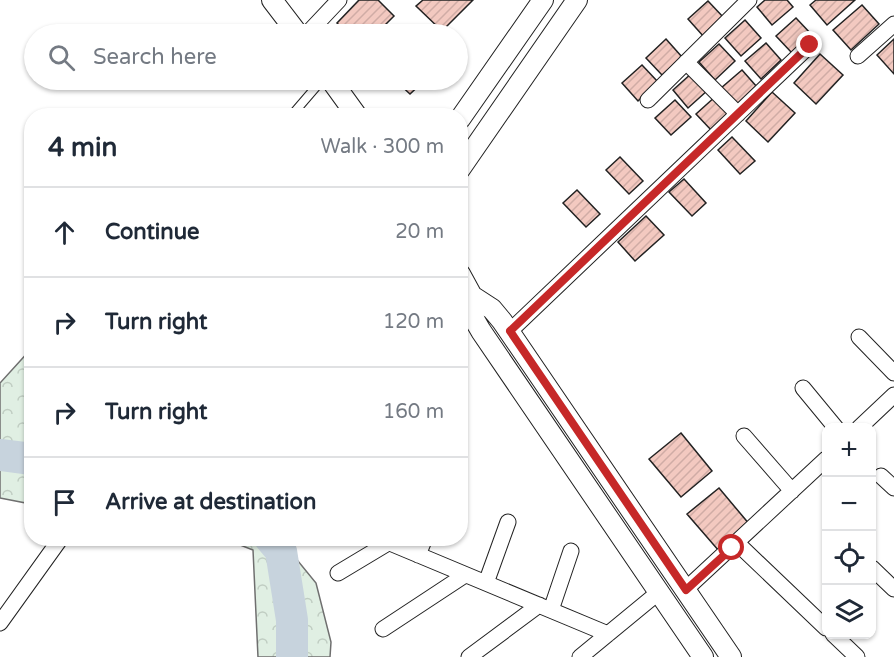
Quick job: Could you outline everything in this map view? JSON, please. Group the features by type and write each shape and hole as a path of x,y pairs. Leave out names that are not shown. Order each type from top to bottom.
{"street":[{"path":"272,0 290,24"},
{"path":"316,24 339,0"},
{"path":"468,108 543,0"},
{"path":"468,157 577,0"},
{"path":"648,99 749,0"},
{"path":"858,56 894,24"},
{"path":"510,331 810,45"},
{"path":"686,62 738,114"},
{"path":"338,90 351,108"},
{"path":"468,289 472,296 474,319 481,332 703,657"},
{"path":"472,296 492,309 510,331 731,657"},
{"path":"859,337 894,373"},
{"path":"803,388 832,423"},
{"path":"864,423 894,395"},
{"path":"744,436 792,491"},
{"path":"686,590 822,463"},
{"path":"881,476 894,488"},
{"path":"486,583 507,522"},
{"path":"737,543 822,624"},
{"path":"0,623 55,546"},
{"path":"338,573 376,546"},
{"path":"396,546 608,634"},
{"path":"418,555 422,546"},
{"path":"469,657 545,608 571,551"},
{"path":"876,572 894,589"},
{"path":"383,629 465,574"},
{"path":"580,657 659,592"},
{"path":"838,639 857,657"}],"lane":[{"path":"298,108 313,90"}],"green space":[{"path":"24,357 24,503 0,498 0,383"},
{"path":"243,546 286,546 316,583 331,642 330,657 258,657 253,550"}],"building":[{"path":"359,0 378,0 394,16 386,24 337,23"},
{"path":"423,0 473,0 449,24 435,24 416,6"},
{"path":"765,0 787,0 793,7 772,25 757,7"},
{"path":"816,0 855,0 827,25 810,5"},
{"path":"708,1 724,18 704,37 688,19"},
{"path":"862,5 879,24 851,50 833,30"},
{"path":"796,18 812,35 792,53 776,36"},
{"path":"745,20 761,38 741,56 725,38"},
{"path":"666,39 682,57 662,75 646,58"},
{"path":"894,39 894,74 877,55"},
{"path":"766,43 781,60 761,79 745,61"},
{"path":"719,44 735,61 715,80 699,62"},
{"path":"820,54 843,75 816,104 794,83"},
{"path":"642,65 658,82 638,101 622,83"},
{"path":"742,70 757,87 737,106 721,88"},
{"path":"693,72 708,90 688,108 673,90"},
{"path":"772,92 795,113 768,142 746,121"},
{"path":"716,96 732,113 712,131 696,114"},
{"path":"675,100 691,117 671,135 655,118"},
{"path":"732,137 755,161 740,174 718,150"},
{"path":"620,157 643,181 629,194 606,170"},
{"path":"684,179 706,203 692,216 669,192"},
{"path":"577,190 600,214 586,227 563,203"},
{"path":"646,216 664,235 635,261 618,242"},
{"path":"681,433 712,471 681,497 649,459"},
{"path":"719,488 750,525 719,551 687,514"}],"waterway":[{"path":"0,455 24,458"},
{"path":"277,546 281,551 292,620 292,657"}],"route":[{"path":"732,548 686,590 510,331 810,45"}]}
